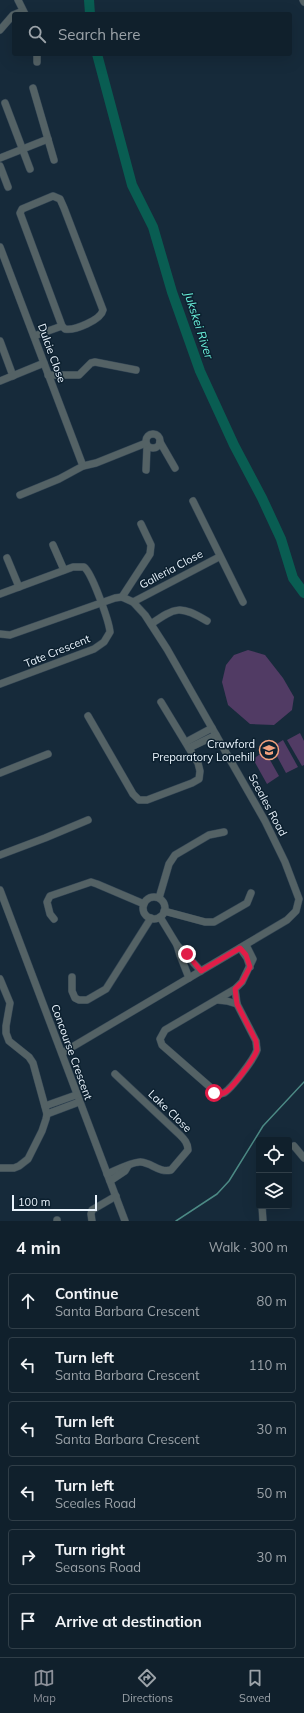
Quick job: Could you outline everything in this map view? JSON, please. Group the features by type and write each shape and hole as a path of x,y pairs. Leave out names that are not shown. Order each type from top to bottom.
{"street":[{"path":"18,0 24,12"},
{"path":"0,30 12,16"},
{"path":"33,88 54,160"},
{"path":"5,103 30,169"},
{"path":"0,158 48,139"},
{"path":"0,166 8,187"},
{"path":"53,196 60,199 64,208 103,310 99,317 70,330 65,329 62,326 20,213 22,209 53,196"},
{"name":"Dulcie Close","path":"0,247 83,466"},
{"path":"34,336 62,326"},
{"path":"0,341 13,376"},
{"path":"48,375 79,375 91,363 95,362 136,370"},
{"path":"0,381 44,363"},
{"path":"146,470 146,437 151,434 158,436 175,468"},
{"path":"20,495 59,479 83,466 96,463 146,445 153,448 157,447 160,442"},
{"name":"Galleria Close","path":"193,501 219,557 243,602"},
{"path":"0,634 10,635 112,598 122,597 150,554 151,545 141,524"},
{"path":"0,594 64,570 53,545"},
{"name":"Galleria Close","path":"133,602 219,557"},
{"path":"7,558 19,587"},
{"name":"Tate Crescent","path":"0,684 85,652 104,642 110,632 93,581 86,569 77,567 64,570"},
{"name":"Sceales Road","path":"62,1053 243,947 291,917 297,908 299,899 265,821 151,624 133,602 122,597"},
{"path":"151,624 171,611 179,609 187,610 207,621"},
{"path":"88,716 133,794 139,800 152,799 199,779 200,767 161,702"},
{"path":"187,745 214,732"},
{"path":"0,773 48,754"},
{"path":"0,854 45,838 88,820"},
{"path":"159,898 169,864 175,855 209,835 224,832"},
{"path":"54,919 50,914 47,902 50,896 91,882 144,904"},
{"name":"Concourse Crescent","path":"0,890 125,1221"},
{"path":"72,977 72,991 76,998 79,1000 87,1000 106,989 151,918 162,914 205,922 214,922 247,903 251,893"},
{"path":"151,918 144,911 144,904 150,898 159,898 165,906 162,914 177,945 190,978"},
{"path":"177,945 201,971"},
{"path":"235,989 237,1004 256,1041 257,1050 248,1066 224,1093 218,1094 162,1045 160,1039 165,1030 218,1000 235,989 242,982 253,958 243,947"},
{"path":"0,979 10,1003 6,1033 9,1041 30,1057 47,1114 42,1131 28,1160 14,1168 0,1168"},
{"path":"218,1000 227,1000 237,1004"},
{"name":"Lake Close","path":"108,1177 134,1163 141,1162 160,1170 172,1170 188,1150 185,1140 180,1134 115,1074"},
{"path":"45,1106 78,1099"},
{"path":"47,1114 78,1099"},
{"path":"294,1146 304,1158"},
{"path":"92,1221 92,1210 116,1196"},
{"path":"262,1209 263,1221"}],"shaded area":[{"path":"248,650 265,655 283,678 294,697 292,710 274,725 250,724 228,705 222,682 226,665 234,655"},
{"path":"300,733 304,741 304,765 302,766 287,740"},
{"path":"283,740 298,767 286,773 272,747"},
{"path":"265,751 279,776 267,784 253,759"}],"waterway":[{"name":"Jukskei River","path":"89,0 90,12"},
{"name":"Jukskei River","path":"98,56 132,185 153,227 172,292 200,371 234,445 262,498 281,539 293,578 304,593"},
{"path":"176,1221 217,1194 229,1181 263,1126 304,1082"}],"place":[{"name":"Crawford Preparatory Lonehill","path":"269,750"}],"route":[{"path":"187,954 201,971 240,948 246,955 250,967 242,982 235,989 237,1004 256,1041 256,1054 248,1066 224,1093 214,1093"}]}
